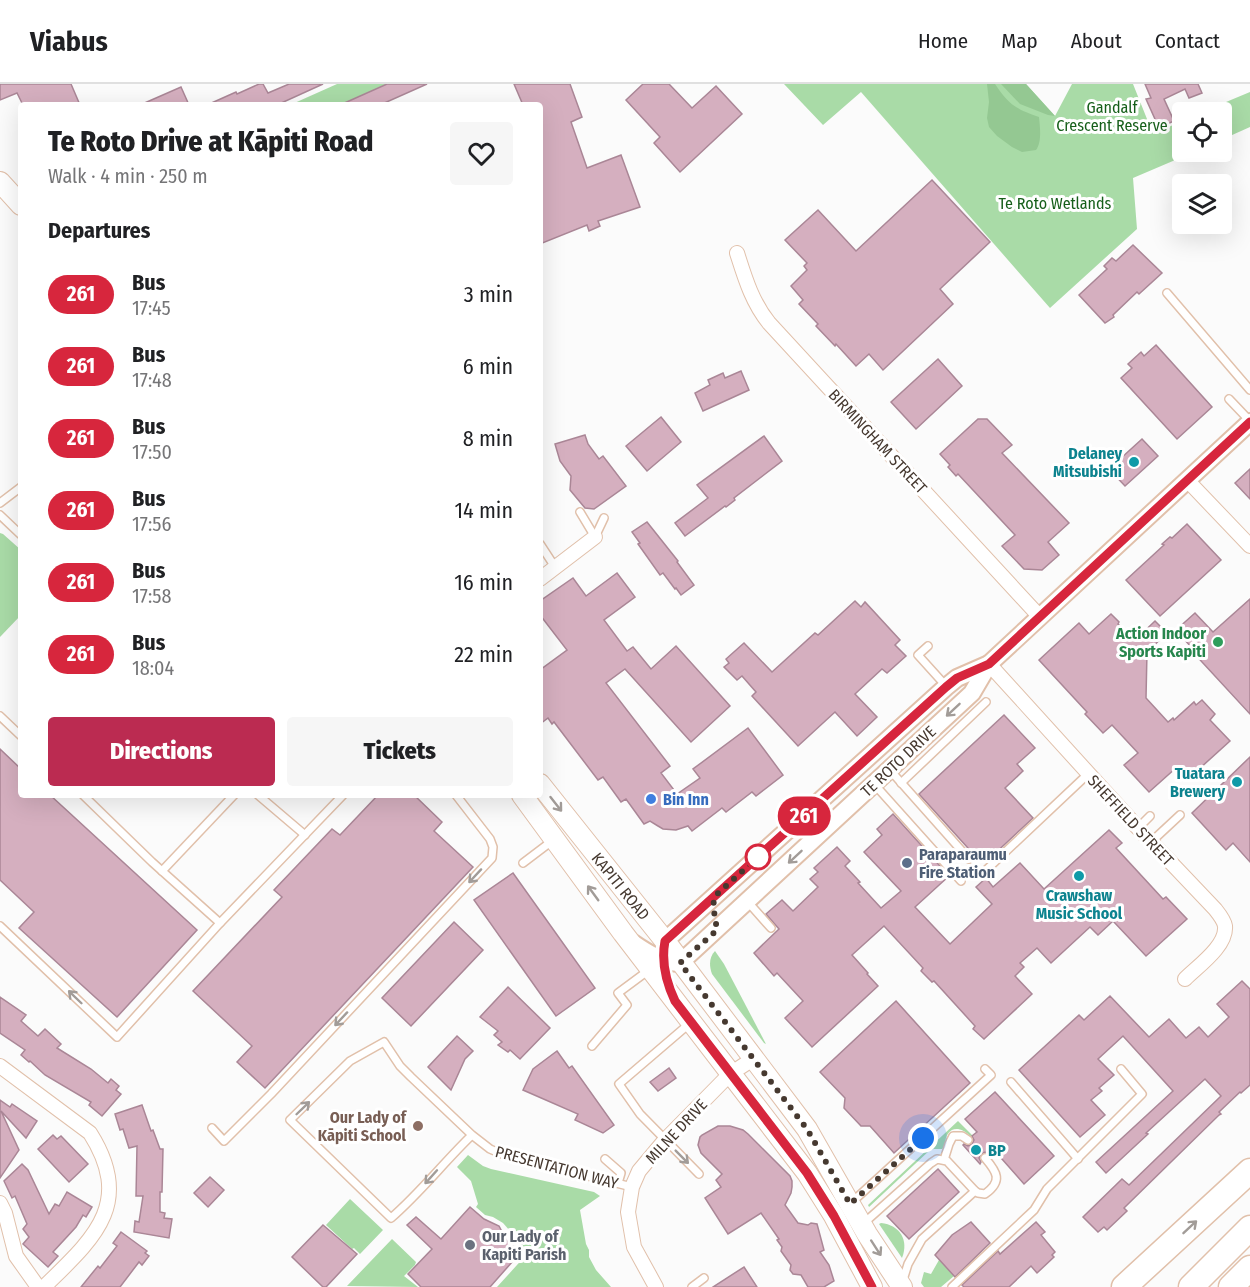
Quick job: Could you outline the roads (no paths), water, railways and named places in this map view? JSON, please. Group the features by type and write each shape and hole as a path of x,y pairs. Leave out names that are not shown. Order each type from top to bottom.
{"highway":[{"path":"1124,1287 1250,1172"},
{"path":"1191,1287 1250,1228"},
{"path":"1231,1287 1250,1268"}],"main road":[{"path":"0,182 18,202"},
{"name":"KAPITI ROAD","path":"543,788 665,958 753,1059 807,1129 862,1224 902,1287"},
{"name":"KAPITI ROAD","path":"524,798 628,940 665,958"},
{"name":"KAPITI ROAD","path":"665,958 675,1001 807,1173 834,1216 872,1287"}],"street":[{"name":"BIRMINGHAM STREET","path":"736,253 751,294 768,323 1040,617"},
{"name":"TE ROTO DRIVE","path":"665,958 717,930 972,693 989,664 1250,421"},
{"path":"1187,480 1250,546"},
{"path":"543,577 596,537"},
{"name":"TE ROTO DRIVE","path":"665,958 717,894 946,687 957,678 989,664"},
{"name":"SHEFFIELD STREET","path":"989,664 1088,774 1215,909 1225,924 1224,935 1218,948 1185,979"},
{"path":"837,786 853,803"},
{"path":"717,894 713,905 717,930"},
{"name":"MILNE DRIVE","path":"656,1287 634,1247 625,1185 665,1140 730,1074 753,1059"},
{"path":"0,1066 90,1133 100,1149 106,1167 110,1188 107,1207 100,1226 44,1287"},
{"path":"0,1203 5,1213 16,1256 38,1287"}],"lane":[{"path":"1167,293 1250,390"},
{"path":"1229,399 1250,421"},
{"path":"0,503 18,489"},
{"path":"580,513 596,537"},
{"path":"0,514 18,533"},
{"path":"596,537 604,518"},
{"path":"543,549 555,567"},
{"path":"928,646 918,655 946,687"},
{"path":"901,783 986,702"},
{"path":"0,716 18,733"},
{"path":"890,769 969,859"},
{"path":"983,873 1088,774"},
{"path":"873,783 961,881"},
{"path":"86,798 219,923"},
{"path":"162,871 231,798"},
{"path":"262,798 305,835"},
{"path":"0,926 117,1037 219,923 341,798"},
{"path":"212,1128 224,1140 271,1094 492,858 493,847 490,839 458,798"},
{"path":"1138,828 1150,816"},
{"path":"1151,842 1180,816"},
{"path":"523,863 554,840"},
{"path":"747,901 771,928"},
{"path":"592,1046 627,1005 618,993 665,958"},
{"path":"690,1022 619,1084 639,1114 699,1174"},
{"name":"PRESENTATION WAY","path":"472,1135 391,1218 290,1120 350,1061 384,1042 400,1066 472,1135 490,1149 504,1155 625,1185"},
{"path":"850,1204 991,1075 985,1069"},
{"path":"951,1287 1034,1210 1047,1188 1142,1094 1121,1069"},
{"path":"1011,1082 1078,1159"},
{"path":"944,1160 953,1136 962,1136 968,1140"},
{"path":"862,1224 937,1159 947,1161 975,1191 985,1194 996,1182 995,1170 985,1158"},
{"path":"605,1159 621,1173 625,1185"},
{"path":"902,1287 908,1264 922,1239 975,1191"},
{"path":"692,1287 704,1278"}],"place":[{"name":"Delaney Mitsubishi","path":"1134,462"},
{"name":"Action Indoor Sports Kapiti","path":"1218,642"},
{"name":"Tuatara Brewery","path":"1237,782"},
{"name":"Bin Inn","path":"651,799"},
{"name":"Paraparaumu Fire Station","path":"907,863"},
{"name":"Crawshaw Music School","path":"1079,876"},
{"name":"Our Lady of Kāpiti School","path":"418,1126"},
{"name":"BP","path":"976,1150"},
{"name":"Our Lady of Kapiti Parish","path":"470,1245"}],"park label":[{"name":"Gandalf Crescent Reserve","path":"1112,116"},
{"name":"Te Roto Wetlands","path":"1055,203"}]}
